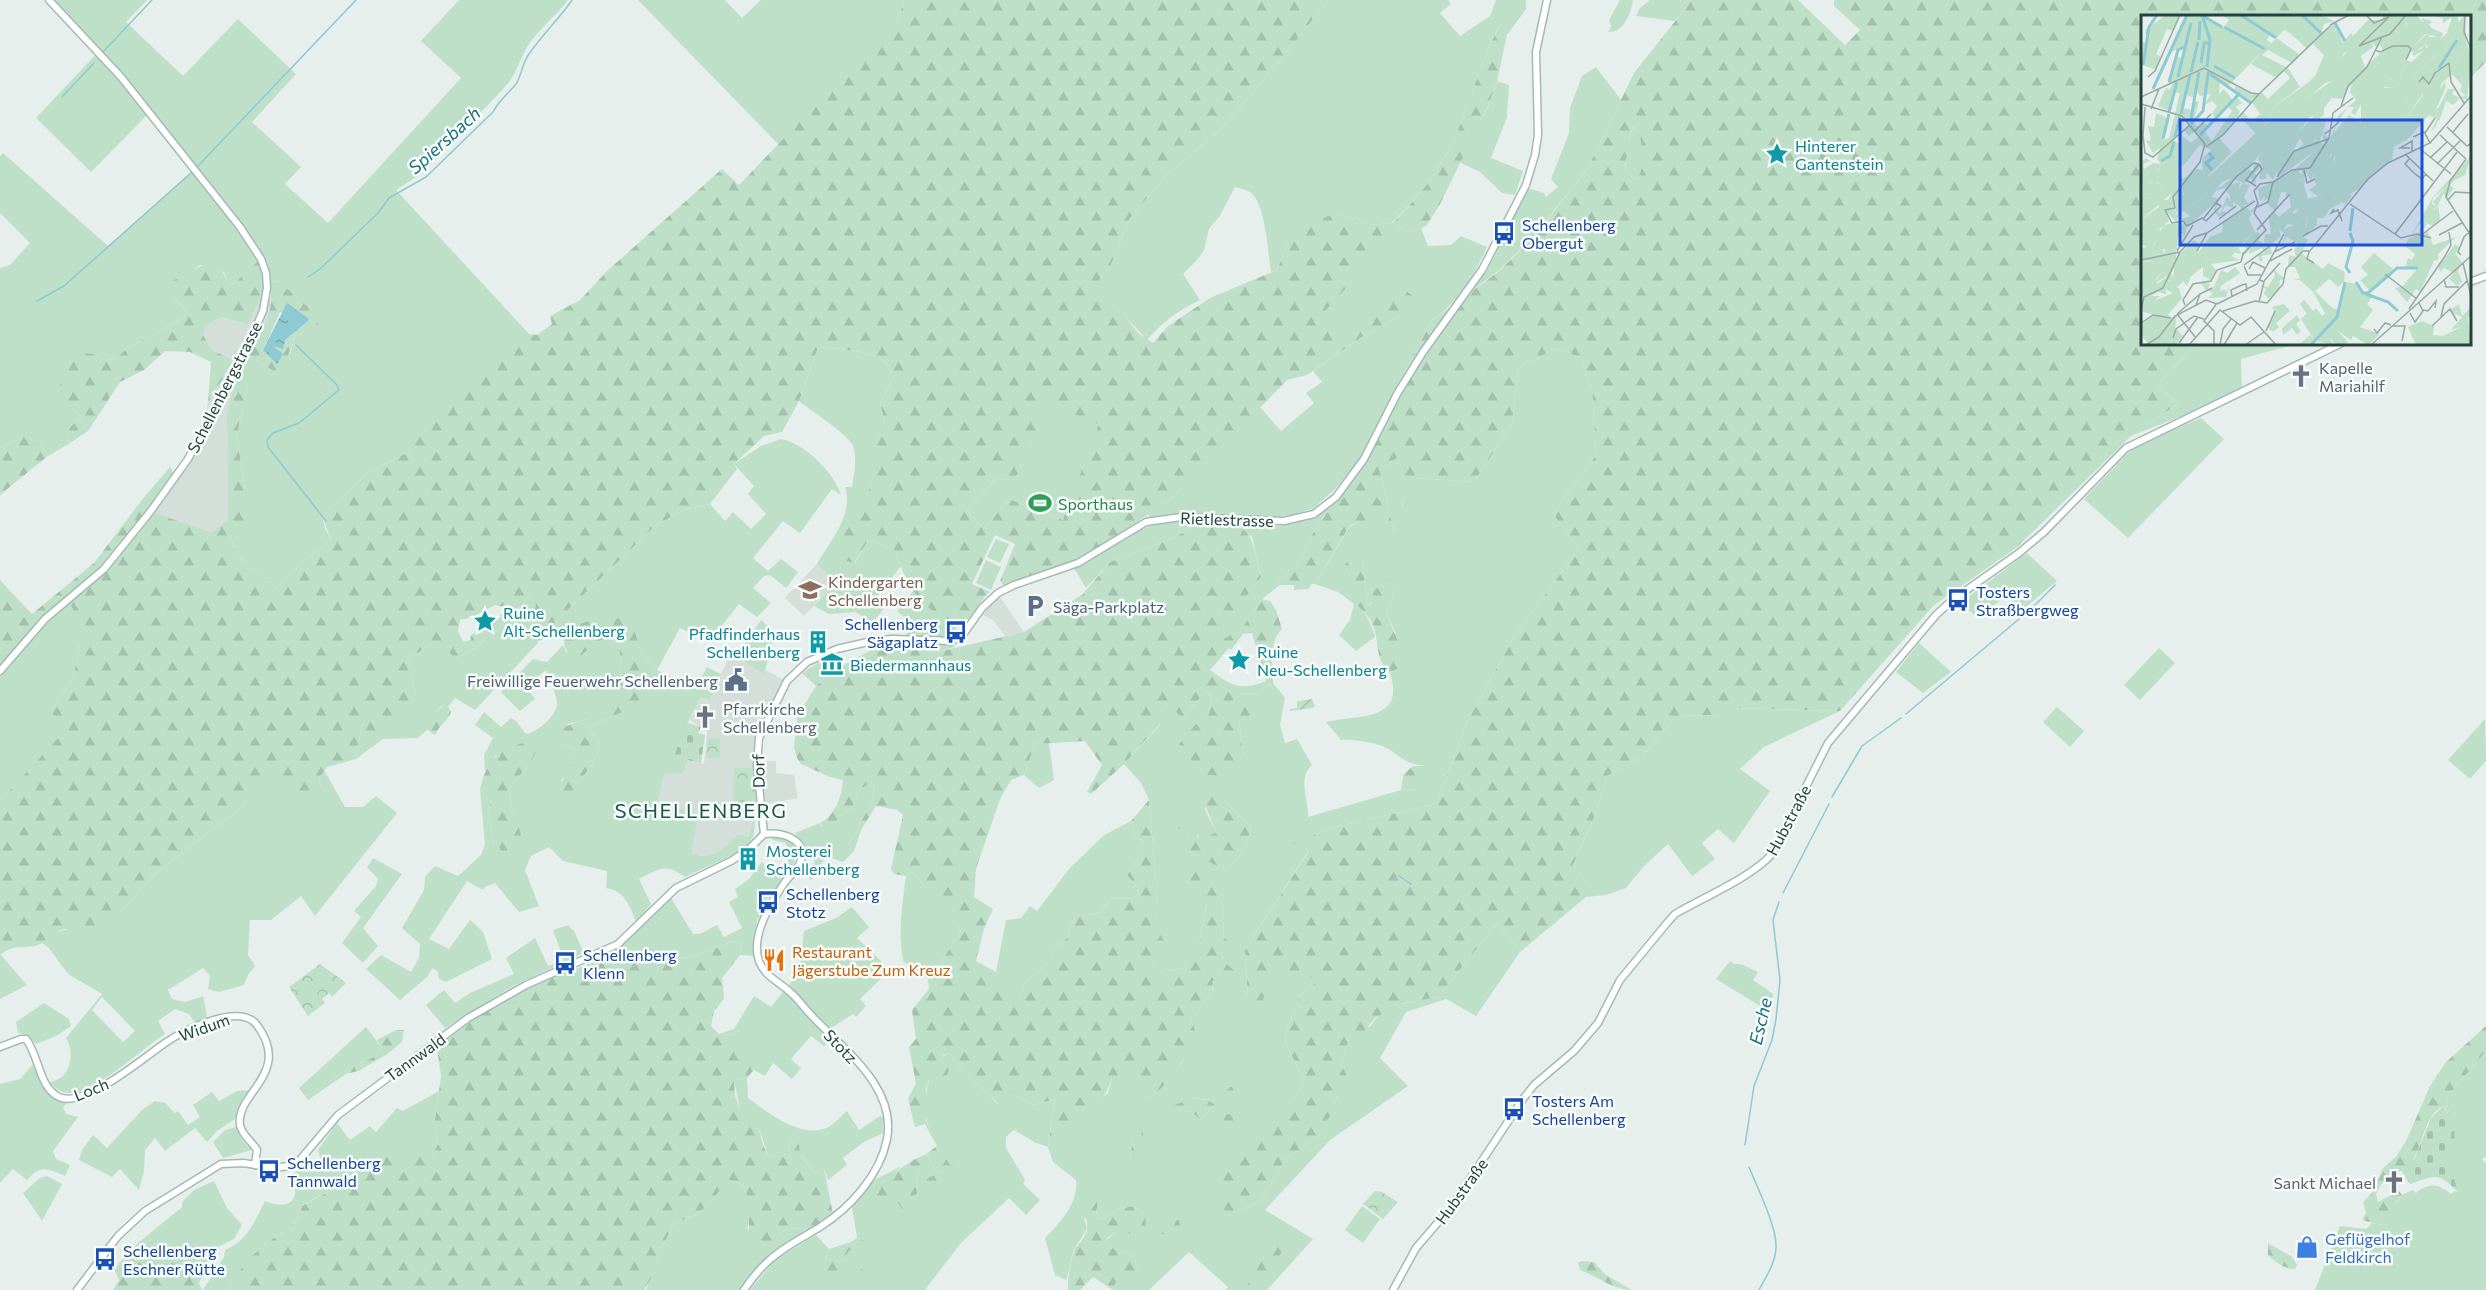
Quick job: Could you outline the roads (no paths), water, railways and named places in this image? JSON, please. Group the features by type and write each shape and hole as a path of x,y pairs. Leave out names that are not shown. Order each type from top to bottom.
{"street":[{"name":"Schellenbergstrasse","path":"0,671 45,619 104,569 150,512 188,459 239,365 263,311 267,288 266,273 261,260 240,227 121,77 50,0"},
{"name":"Rietlestrasse","path":"957,639 998,594 1014,585 1078,563 1146,522 1181,517 1272,522 1303,517 1323,508 1346,486 1364,459 1406,380 1482,270 1523,192 1535,155 1539,104 1536,52 1547,0"},
{"path":"2471,281 2486,276"},
{"name":"Hubstraße","path":"1394,1290 1416,1248 1452,1206 1523,1099 1574,1050 1598,1023 1620,980 1666,923 1675,914 1750,871 1772,854 1828,743 1924,627 1952,601 2009,561 2044,532 2126,448 2338,345"},
{"name":"Dorf","path":"764,834 757,766 759,738 784,688 795,672 816,658 864,643 892,639 946,642 957,639"},
{"name":"Tannwald","path":"77,1290 118,1236 145,1210 218,1165 232,1162 279,1168 299,1161 338,1115 468,1018 517,990 625,939 676,888 731,861 748,850 764,834"},
{"name":"Stotz","path":"744,1290 766,1263 782,1250 832,1219 853,1199 879,1160 888,1125 882,1100 868,1076 842,1045 789,990 770,977 760,963 758,941 765,917 780,890 799,866 801,857 799,845 792,838 782,834 764,834"},
{"name":"Widum","path":"143,1061 172,1038 220,1018 239,1015 255,1022 266,1046 267,1066 263,1079 242,1109 240,1124 242,1133 257,1150 255,1165"},
{"name":"Loch","path":"0,1047 26,1039 39,1062 43,1080 49,1089 62,1098 72,1098 88,1092 117,1078 143,1061"}],"water":[{"path":"287,303 308,318 308,321 285,340 283,349 273,346 283,354 277,364 263,350"}],"waterway":[{"path":"103,52 152,0"},
{"path":"198,166 356,0"},
{"name":"Spiersbach","path":"308,277 320,269 379,212 389,198 426,177 493,112 516,84 529,54 572,0"},
{"path":"62,97 94,63"},
{"path":"37,301 64,286 191,173"},
{"path":"296,345 337,385 339,390 299,423 273,433 267,440 268,447 326,521"},
{"name":"Esche","path":"2031,609 2055,585"},
{"name":"Esche","path":"1906,714 2025,614"},
{"name":"Esche","path":"1832,797 1862,746 1901,718"},
{"name":"Esche","path":"1783,893 1829,804"},
{"path":"1399,876 1411,884"},
{"name":"Esche","path":"1745,1145 1754,1086 1772,1040 1776,1019 1780,980 1773,920 1779,902"},
{"name":"Esche","path":"1749,1167 1770,1218 1776,1247 1770,1269 1759,1290"}],"place":[{"name":"Hinterer Gantenstein","path":"1777,154"},
{"name":"Schellenberg Obergut","path":"1504,233"},
{"name":"Kapelle Mariahilf","path":"2301,376"},
{"name":"Sporthaus","path":"1040,503"},
{"name":"Kindergarten Schellenberg","path":"810,590"},
{"name":"Tosters Straßbergweg","path":"1958,600"},
{"name":"Säga-Parkplatz","path":"1035,606"},
{"name":"Ruine Alt-Schellenberg","path":"485,621"},
{"name":"Schellenberg Sägaplatz","path":"956,632"},
{"name":"Pfadfinderhaus Schellenberg","path":"818,642"},
{"name":"Ruine Neu-Schellenberg","path":"1239,660"},
{"name":"Biedermannhaus","path":"832,664"},
{"name":"Freiwillige Feuerwehr Schellenberg","path":"736,680"},
{"name":"Pfarrkirche Schellenberg","path":"705,717"},
{"name":"Mosterei Schellenberg","path":"748,859"},
{"name":"Schellenberg Stotz","path":"768,902"},
{"name":"Restaurant Jägerstube Zum Kreuz","path":"774,960"},
{"name":"Schellenberg Klenn","path":"565,963"},
{"name":"Tosters Am Schellenberg","path":"1514,1109"},
{"name":"Schellenberg Tannwald","path":"269,1171"},
{"name":"Sankt Michael","path":"2394,1182"},
{"name":"Geflügelhof Feldkirch","path":"2307,1247"},
{"name":"Schellenberg Eschner Rütte","path":"105,1259"}],"district":[{"name":"SCHELLENBERG","path":"701,810"}]}
